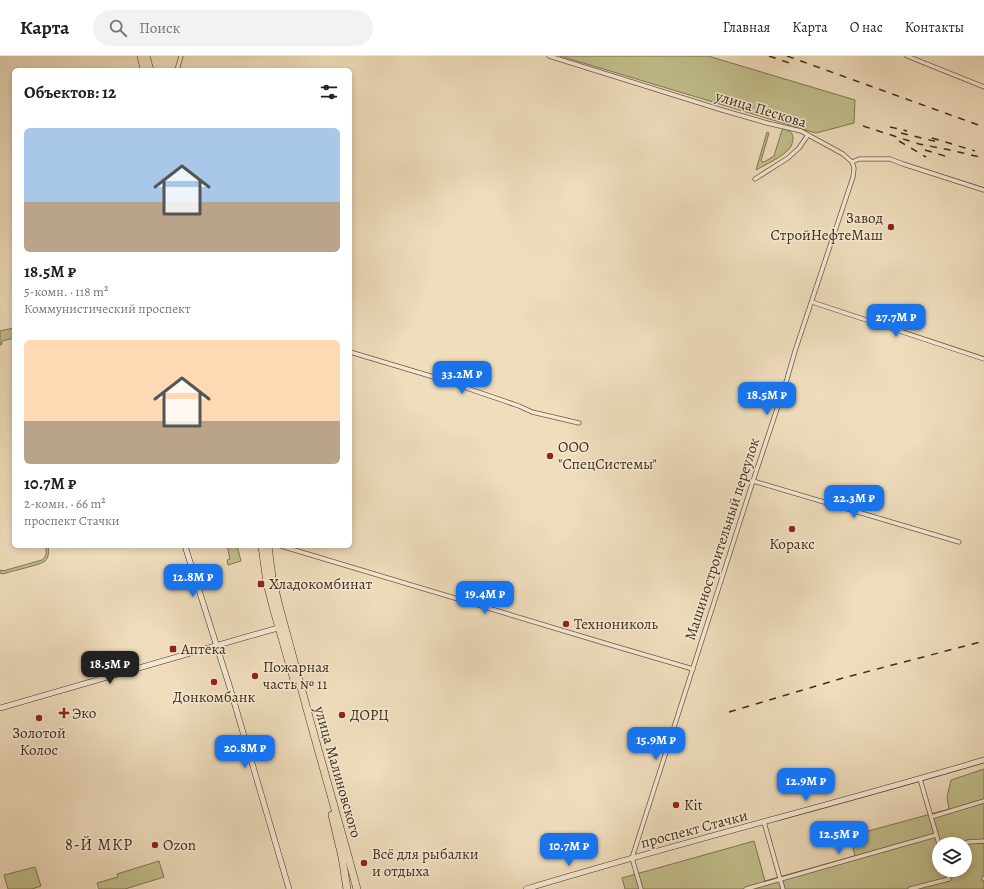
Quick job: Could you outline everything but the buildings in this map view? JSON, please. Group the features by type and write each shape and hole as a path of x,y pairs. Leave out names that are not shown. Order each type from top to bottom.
{"highway":[{"path":"141,56 144,68"},
{"path":"146,56 149,68"},
{"name":"улица Малиновского","path":"262,548 267,583 273,607 282,627 311,724 356,889"},
{"name":"улица Малиновского","path":"268,548 272,577 282,627 328,799 342,857 347,889"}],"street":[{"path":"178,68 182,56"},
{"name":"улица Пескова","path":"549,56 722,110 801,131 843,154 852,162"},
{"path":"907,56 984,87"},
{"path":"755,179 788,158 799,148 808,135"},
{"path":"852,162 859,159 890,159 984,190"},
{"name":"Машиностроительный переулок","path":"632,858 787,380 795,351 853,177 854,168 852,162"},
{"path":"812,302 984,359"},
{"path":"352,353 437,378 519,406 532,412 579,423"},
{"path":"753,481 959,542"},
{"path":"186,548 230,688 289,889"},
{"path":"288,548 693,669"},
{"path":"0,708 282,627"},
{"name":"проспект Стачки","path":"526,889 984,760"},
{"path":"746,889 936,835 920,779"},
{"path":"931,817 984,801"},
{"path":"764,822 783,889"},
{"path":"972,842 984,841"},
{"path":"632,858 641,889"},
{"path":"910,889 949,879 949,877"}],"shaded area":[{"path":"560,56 708,56 855,100 854,123 816,133"},
{"path":"784,129 793,135 793,142 790,148 778,158 756,170 767,132 769,133 761,161 764,162 774,156 782,130"},
{"path":"12,328 12,338 2,341 2,344 0,345 0,331"},
{"path":"46,548 48,548 47,558 42,563 3,574 0,573 0,570 3,571 42,560 45,557"},
{"path":"227,548 238,548 241,561 228,565 227,560 230,559"},
{"path":"984,769 984,889 625,889 622,878 754,841 765,881 855,856 850,836 949,809 947,797 951,780"},
{"path":"159,861 164,877 125,889 99,889 97,883 118,877 117,874"},
{"path":"35,867 41,886 32,889 8,889 4,875"}],"railway":[{"path":"769,56 795,65"},
{"path":"787,56 984,127"},
{"path":"863,126 919,144 984,158"},
{"path":"890,127 907,131"},
{"path":"901,133 938,142"},
{"path":"932,138 975,151"},
{"path":"899,141 926,157"},
{"path":"925,150 948,157"},
{"path":"729,712 843,678 984,641"}],"place":[{"name":"Завод СтройНефтеМаш","path":"891,227"},
{"name":"ООО \"СпецСистемы\"","path":"550,456"},
{"name":"Коракс","path":"792,529"},
{"name":"Хладокомбинат","path":"261,584"},
{"name":"Технониколь","path":"566,624"},
{"name":"Аптека","path":"173,649"},
{"name":"Пожарная часть № 11","path":"255,676"},
{"name":"Донкомбанк","path":"214,682"},
{"name":"Эко","path":"64,713"},
{"name":"ДОРЦ","path":"342,715"},
{"name":"Золотой Колос","path":"39,718"},
{"name":"Kit","path":"676,805"},
{"name":"Ozon","path":"155,845"},
{"name":"Всё для рыбалки и отдыха","path":"364,863"}],"district":[{"name":"8-Й МКР","path":"99,844"}]}
